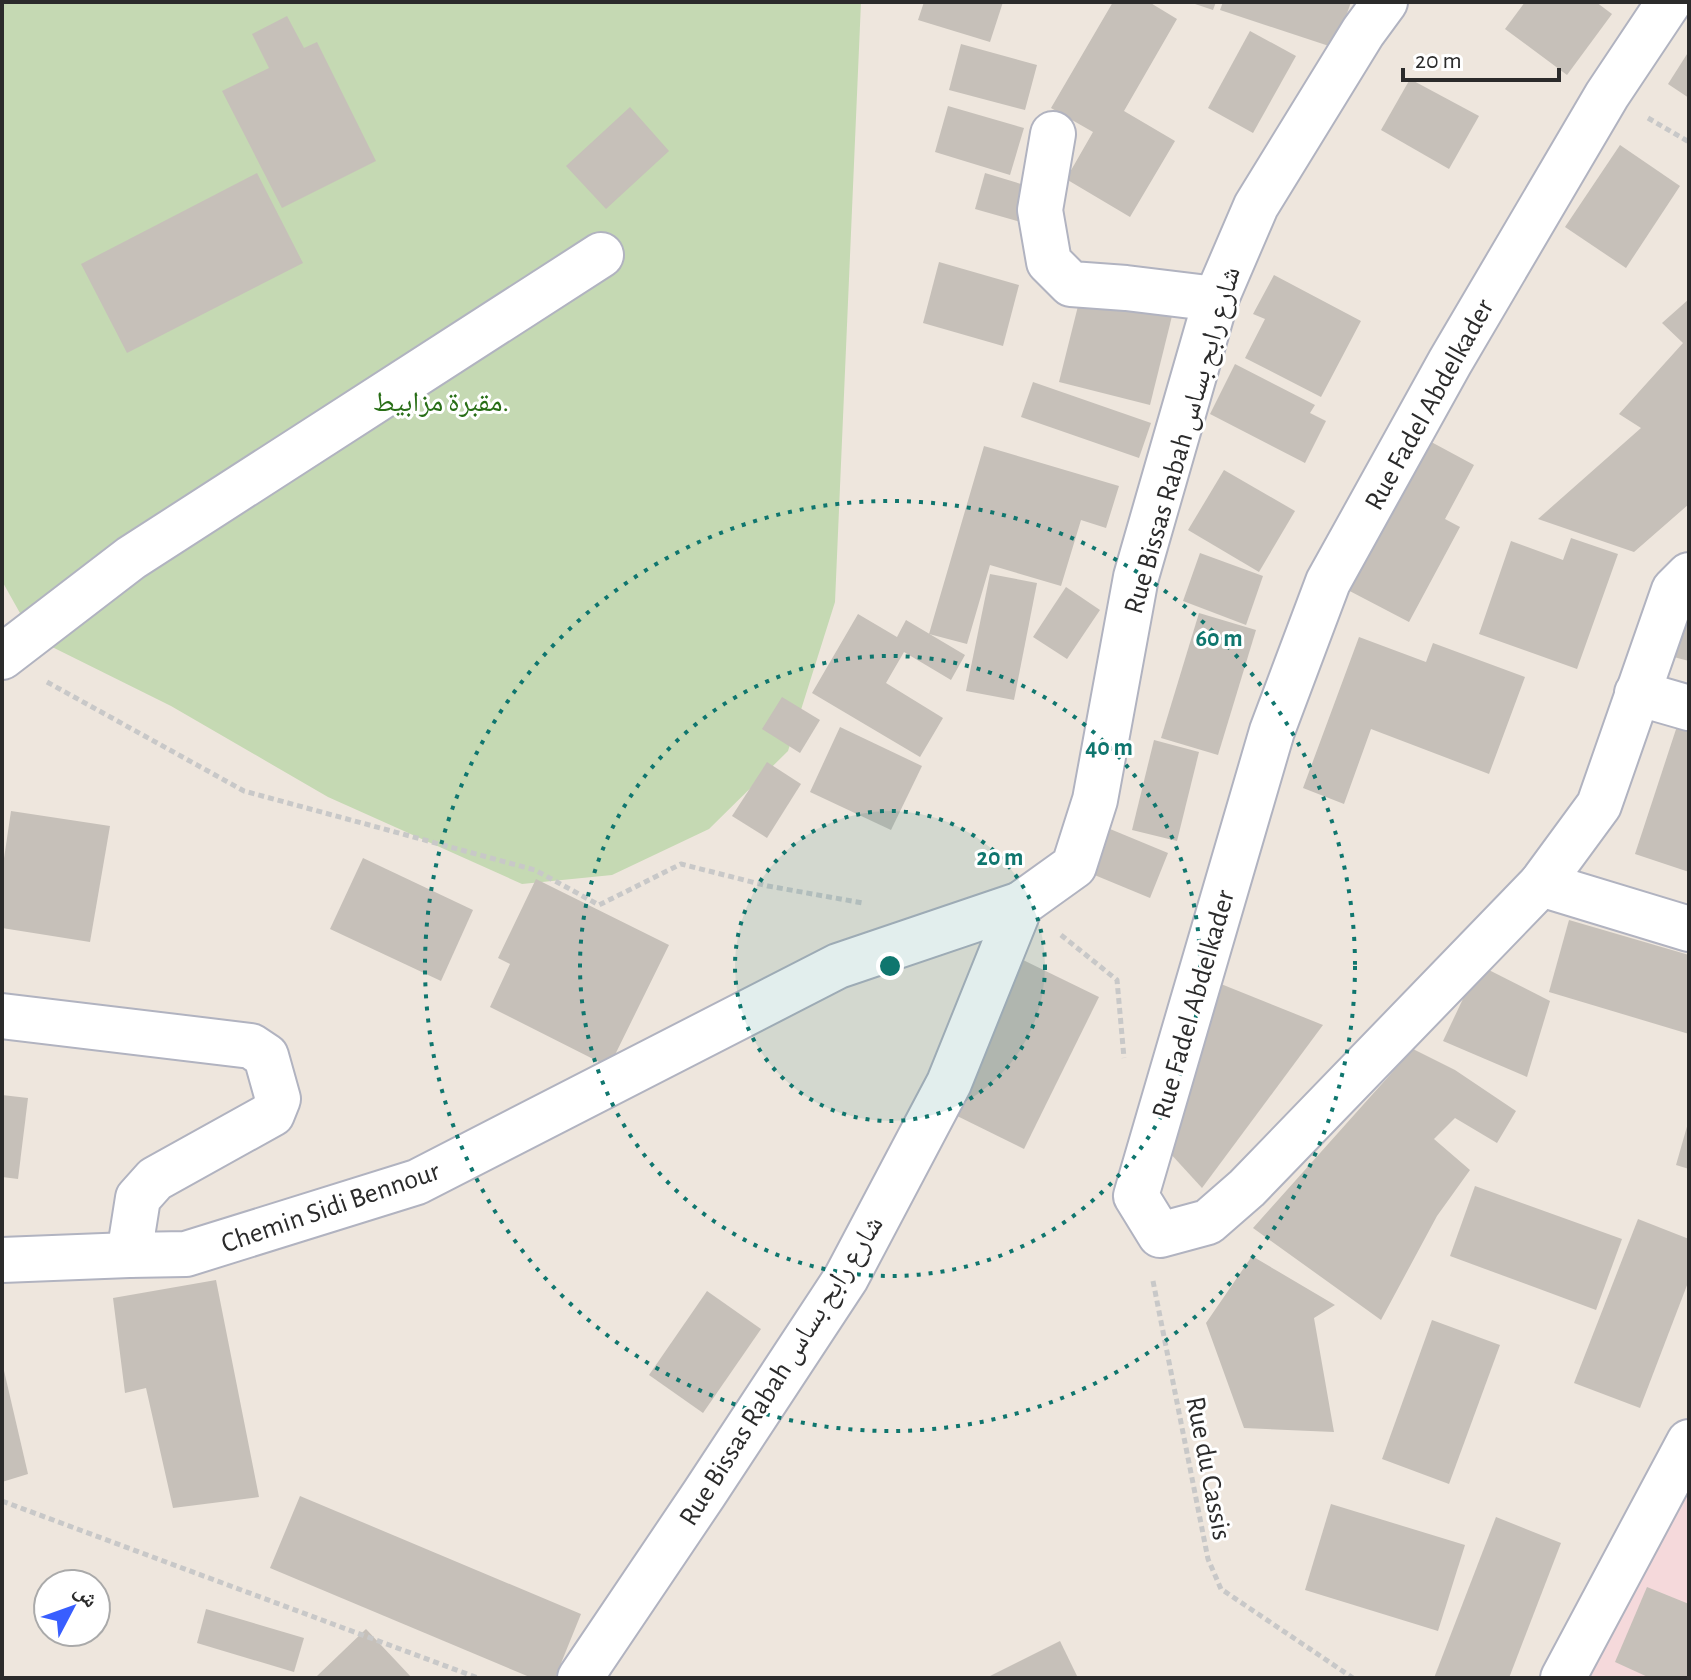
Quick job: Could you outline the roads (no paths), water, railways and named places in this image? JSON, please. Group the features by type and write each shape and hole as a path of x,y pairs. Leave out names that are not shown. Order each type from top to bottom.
{"street":[{"name":"Rue Bissas Rabah شارع رابح بساس","path":"580,1678 846,1278 949,1083 1021,904 1074,866 1095,800 1136,577 1216,299 1256,206 1363,32 1385,2"},
{"name":"Rue Fadel Abdelkader","path":"1669,2 1583,135 1450,362 1328,582 1272,731 1136,1196 1160,1235 1208,1222 1247,1188 1541,884 1599,805 1674,590 1689,575"},
{"path":"1053,134 1040,210 1049,262 1071,284 1216,299"},
{"path":"2,657 131,558 601,255"},
{"path":"1637,693 1689,708"},
{"path":"1541,884 1689,929"},
{"name":"Chemin Sidi Bennour","path":"2,1260 186,1254 417,1182 838,966 1021,904"},
{"path":"2,1016 251,1046 266,1056 278,1099 272,1114 155,1179 138,1198 129,1255"},
{"path":"1563,1678 1689,1442"}],"park label":[{"name":"مقبرة مزابيط.","path":"441,401"}]}
